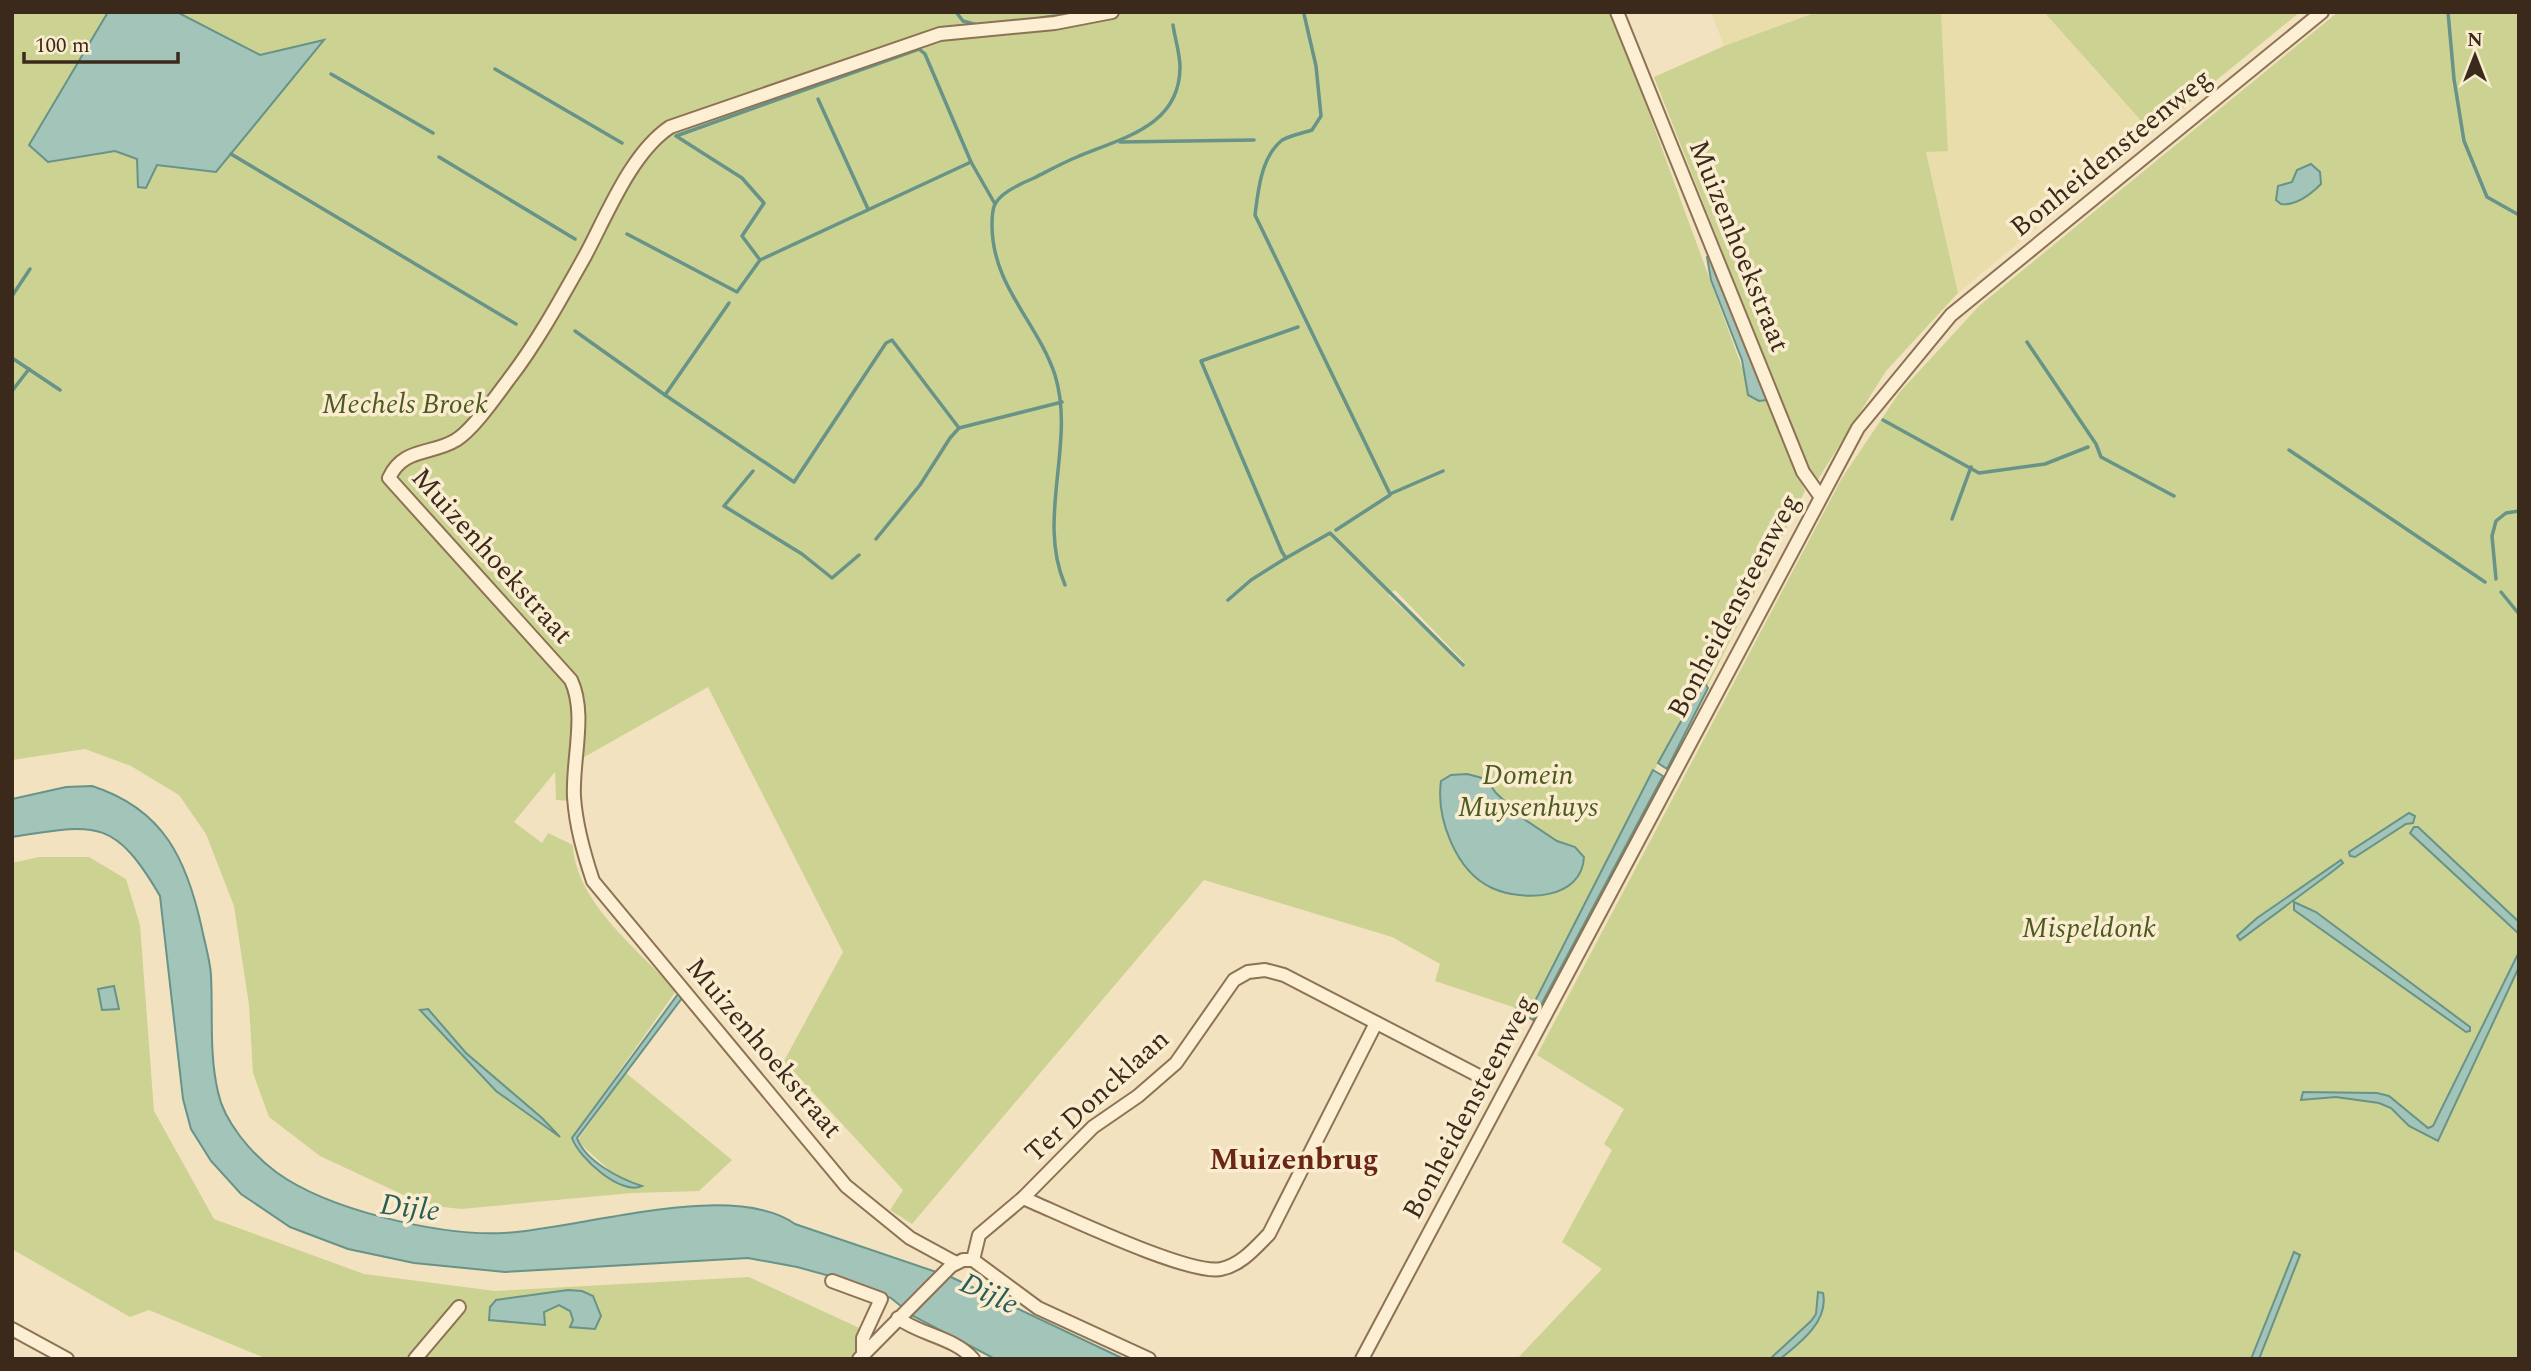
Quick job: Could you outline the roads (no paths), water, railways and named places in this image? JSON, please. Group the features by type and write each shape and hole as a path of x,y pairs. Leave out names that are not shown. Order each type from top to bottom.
{"street":[{"name":"Muizenhoekstraat","path":"952,1266 910,1238 846,1186 593,881 581,846 575,798 578,696 571,680 389,478 394,466 405,458 419,450 457,439 510,378 584,257 616,196 654,138 670,127 940,33 1055,23 1112,12"},
{"name":"Muizenhoekstraat","path":"1617,12 1803,472 1820,496"},
{"name":"Bonheidensteenweg","path":"1362,1359 1858,429 1951,315 2322,12"},
{"name":"Ter Doncklaan","path":"973,1260 979,1235 1023,1198 1093,1127 1138,1096 1176,1063 1202,1030 1221,995 1234,980 1248,972 1265,970 1284,975 1483,1078"},
{"path":"1023,1198 1117,1239 1198,1268 1221,1269 1245,1258 1269,1234 1376,1023"},
{"path":"861,1356 952,1266 973,1260 1038,1308 1149,1359"},
{"path":"832,1281 881,1299 863,1338 861,1356"},
{"path":"415,1359 459,1307"},
{"path":"900,1317 906,1324 924,1329 973,1359"},
{"path":"12,1329 67,1359"}],"water":[{"path":"108,12 177,12 260,55 324,40 216,172 157,165 146,188 138,187 137,159 115,151 48,162 29,145"},
{"path":"2311,164 2320,172 2321,184 2297,201 2281,204 2276,200 2278,186 2292,182 2297,170"},
{"path":"1711,255 1767,400 1759,401 1748,395 1742,360 1711,280 1707,257"},
{"path":"1701,685 1708,688 1667,769 1658,763"},
{"path":"1653,770 1663,776 1533,1020 1516,1009 1519,1004 1531,1009"},
{"path":"1467,774 1486,779 1496,793 1524,819 1557,841 1575,847 1584,857 1581,871 1573,882 1549,894 1519,895 1492,888 1468,869 1451,842 1445,826 1440,795 1441,781 1451,775"},
{"path":"92,786 137,808 154,823 180,859 196,904 210,964 213,1063 221,1103 233,1126 249,1147 276,1172 298,1186 324,1198 385,1218 478,1233 535,1230 654,1210 695,1206 734,1206 767,1211 795,1224 951,1277 1124,1359 995,1359 913,1316 891,1298 859,1284 797,1267 748,1258 505,1272 414,1263 348,1249 290,1227 241,1194 211,1161 191,1129 183,1099 160,896 144,870 115,839 100,832 64,830 12,837 12,799 66,787"},
{"path":"2409,813 2415,816 2413,823 2406,824 2355,857 2350,856 2349,852"},
{"path":"2414,827 2418,827 2519,922 2519,934 2410,833"},
{"path":"2341,860 2343,863 2333,871 2240,940 2237,936 2257,918"},
{"path":"2294,902 2316,912 2470,1027 2470,1031 2466,1032 2294,910"},
{"path":"2519,952 2519,967 2438,1141 2409,1126 2391,1108 2379,1103 2336,1097 2301,1100 2303,1092 2377,1093 2389,1096 2428,1128 2433,1126"},
{"path":"114,986 119,1009 102,1010 98,989"},
{"path":"678,994 682,998 577,1138 595,1161 614,1174 642,1186 623,1186 592,1165 572,1138"},
{"path":"428,1009 466,1053 542,1118 560,1137 496,1091 420,1010"},
{"path":"2294,1252 2300,1255 2259,1359 2251,1359"},
{"path":"568,1290 582,1291 593,1296 601,1316 595,1329 570,1327 573,1320 570,1311 559,1305 544,1312 545,1325 489,1320 490,1307 496,1300"},
{"path":"1818,1292 1823,1293 1824,1303 1817,1322 1796,1346 1780,1359 1770,1359 1811,1321 1816,1314"}],"waterway":[{"path":"956,12 963,21 977,25"},
{"path":"2448,12 2454,79 2464,141 2487,197 2519,215"},
{"path":"1304,14 1316,66 1321,116 1312,130 1284,139 1274,148 1262,175 1255,215 1390,494 1443,471"},
{"path":"1041,18 1064,15"},
{"path":"1065,585 1057,560 1054,533 1061,427 1055,375 1038,337 999,267 994,247 993,212 998,200 1012,188 1071,159 1129,136 1159,117 1170,104 1177,87 1180,62 1173,25"},
{"path":"760,260 742,236 764,203 742,178 676,136 919,49 925,54 971,162"},
{"path":"495,69 622,143"},
{"path":"331,74 433,133"},
{"path":"818,99 868,209"},
{"path":"1120,142 1254,140"},
{"path":"231,154 516,324"},
{"path":"439,157 575,239"},
{"path":"627,234 737,292 760,260 971,162 995,204"},
{"path":"12,296 30,269"},
{"path":"575,331 665,395 729,303"},
{"path":"1298,327 1201,361 1282,552 1286,558 1330,533 1463,665"},
{"path":"665,395 794,482 886,343 892,340 959,428 1062,402"},
{"path":"2027,342 2096,444 2101,457 2174,496"},
{"path":"12,358 60,390"},
{"path":"12,391 29,369"},
{"path":"1883,420 1979,473 2045,464 2088,447"},
{"path":"876,539 920,485 959,428"},
{"path":"2289,450 2485,582"},
{"path":"1952,519 1971,467"},
{"path":"753,471 724,506 802,554 832,578 859,555"},
{"path":"1336,530 1390,495"},
{"path":"2496,579 2492,536 2496,521 2506,513 2519,511"},
{"path":"1228,600 1251,580 1286,558"},
{"path":"2501,592 2519,614"}],"district":[{"name":"Muizenbrug","path":"1294,1160"}],"park label":[{"name":"Mechels Broek","path":"405,404"},
{"name":"Domein Muysenhuys","path":"1528,791"},
{"name":"Mispeldonk","path":"2089,928"}],"water label":[{"name":"Dijle","path":"410,1208"},
{"name":"Dijle","path":"989,1294"}]}
